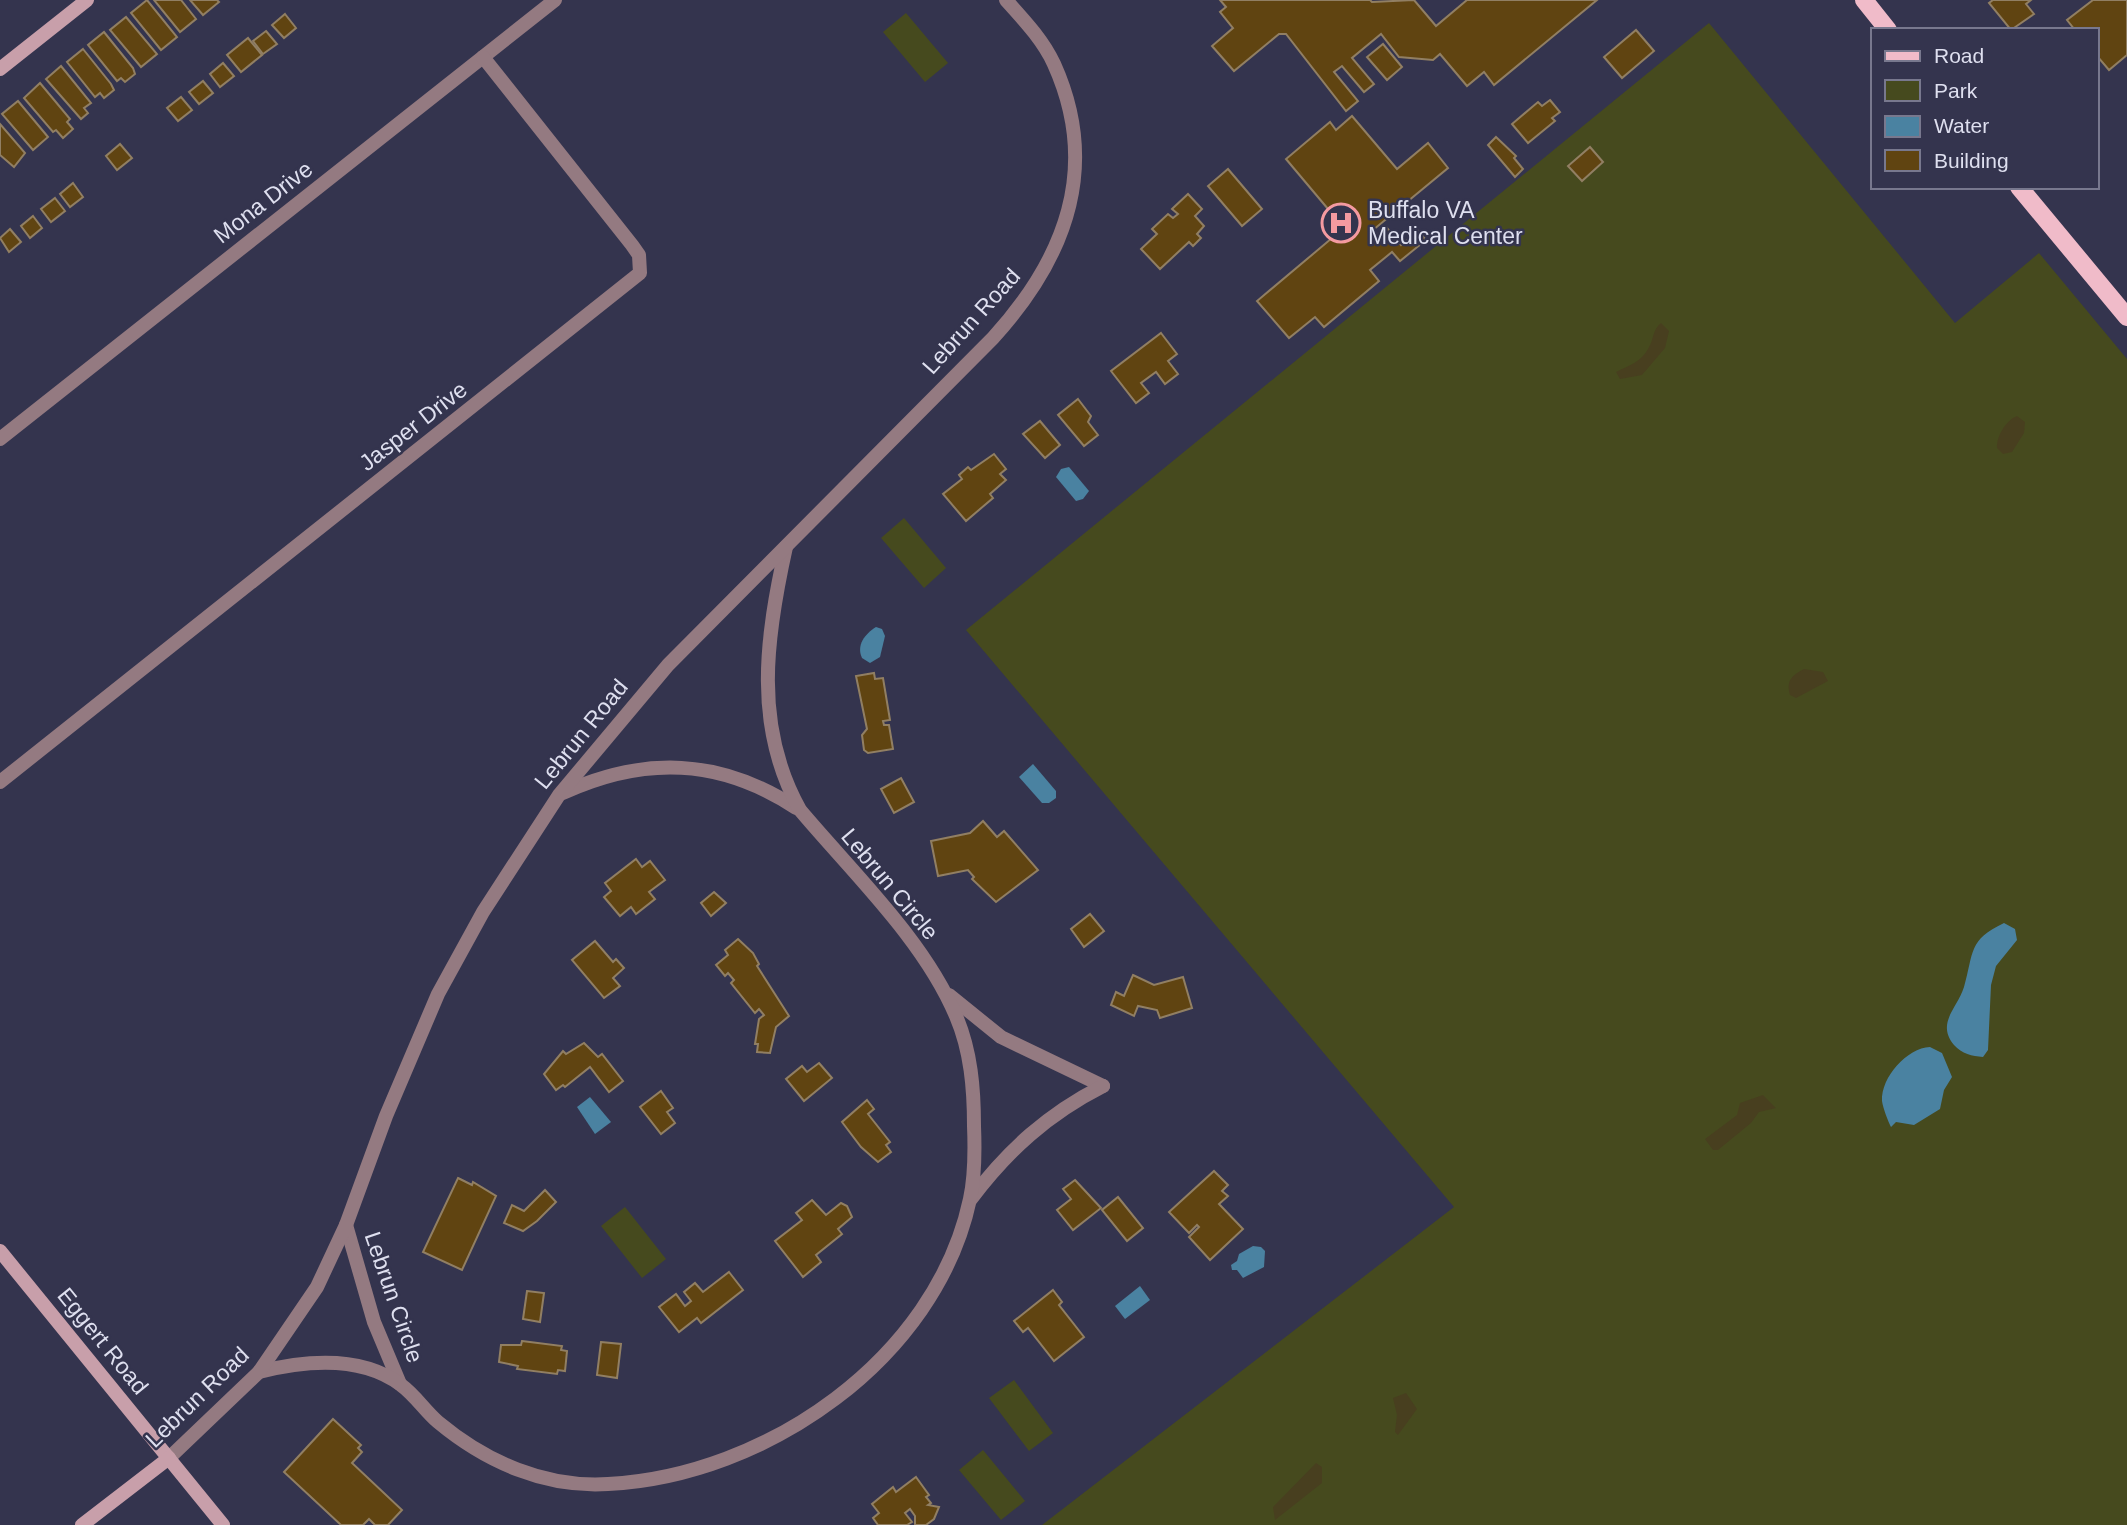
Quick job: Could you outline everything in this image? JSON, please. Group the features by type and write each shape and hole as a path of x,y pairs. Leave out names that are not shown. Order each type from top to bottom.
{"main road":[{"path":"1864,0 1886,28"},
{"path":"2021,189 2127,317"}],"street":[{"path":"0,69 87,0"},
{"name":"Mona Drive","path":"0,439 555,0"},
{"name":"Lebrun Road","path":"82,1525 169,1458 259,1372 317,1287 346,1225 395,1092 438,994 482,912 559,795 668,665 1015,313 1042,275 1060,239 1075,183 1073,131 1066,98 1053,63 1033,30 1006,0"},
{"name":"Jasper Drive","path":"0,782 640,273 639,255 632,245 483,57"},
{"name":"Lebrun Circle","path":"259,1372 297,1364 345,1365 373,1372 400,1384 438,1422 491,1460 545,1479 608,1485 670,1475 740,1455 815,1415 853,1385 899,1339 929,1296 952,1254 970,1200 975,1158 974,1088 957,1018 942,988 909,939 800,810 790,792 770,729 765,685 768,639 786,546"},
{"name":"Lebrun Circle","path":"559,795 626,770 683,767 734,776 759,786 800,810"},
{"name":"Lebrun Circle","path":"942,988 1001,1037 1103,1086 1062,1109 1025,1137 993,1169 970,1200"},
{"name":"Lebrun Circle","path":"346,1225 366,1301 400,1384"},
{"name":"Eggert Road","path":"0,1251 223,1525"}],"green space":[{"path":"906,13 948,63 925,82 883,32"},
{"path":"1709,23 1955,323 2039,253 2127,359 2127,1525 1042,1525 1454,1207 966,630"},
{"path":"904,518 946,568 924,588 881,538"},
{"path":"625,1207 666,1259 642,1278 601,1226"},
{"path":"1014,1380 1053,1433 1029,1451 989,1398"},
{"path":"983,1450 1025,1501 1001,1520 959,1470"}],"sand":[{"path":"1661,323 1669,331 1665,348 1642,375 1620,379 1616,372 1642,357"},
{"path":"2017,416 2025,422 2024,433 2012,452 2003,454 1997,448 1998,439 2006,425"},
{"path":"1804,669 1823,672 1828,681 1796,698 1790,695 1789,682"},
{"path":"1763,1095 1776,1108 1759,1112 1751,1123 1718,1150 1713,1150 1705,1139 1737,1115 1740,1103"},
{"path":"1406,1393 1417,1409 1398,1435 1395,1432 1397,1415 1393,1398"},
{"path":"1316,1463 1322,1467 1322,1483 1275,1520 1273,1507"}],"water":[{"path":"1069,467 1089,491 1083,499 1076,501 1056,477 1061,469"},
{"path":"876,627 882,629 885,636 880,657 870,663 862,658 860,649 865,636"},
{"path":"1033,764 1056,791 1056,798 1049,803 1042,803 1019,777"},
{"path":"2004,923 2015,929 2017,940 1996,966 1991,985 1988,1050 1983,1057 1971,1055 1960,1051 1954,1045 1949,1037 1947,1023 1964,987 1974,948 1984,935"},
{"path":"1930,1047 1942,1053 1952,1077 1944,1090 1940,1109 1914,1125 1896,1122 1891,1127 1882,1101 1886,1083 1904,1058"},
{"path":"590,1097 611,1122 595,1134 577,1107"},
{"path":"1253,1246 1261,1247 1265,1251 1264,1267 1243,1278 1237,1270 1232,1270 1231,1265 1237,1261 1239,1254"},
{"path":"1140,1286 1150,1300 1125,1319 1115,1306"}],"building":[{"path":"147,0 177,37 161,50 131,13"},
{"path":"154,0 181,0 196,19 180,32"},
{"path":"190,0 217,0 219,2 203,15"},
{"path":"1220,0 1414,0 1436,26 1467,0 1597,0 1494,85 1484,72 1467,86 1440,54 1433,60 1399,57 1381,34 1352,58 1374,84 1364,92 1342,66 1334,72 1358,101 1346,111 1286,34 1279,34 1234,71 1212,46 1233,28 1220,12 1226,7"},
{"path":"1993,0 2031,0 2026,4 2034,14 2014,28 2009,28 1989,3"},
{"path":"2093,0 2127,0 2127,55 2109,70 2099,58 2099,28 2073,28 2067,20"},
{"path":"285,14 296,28 284,38 272,25"},
{"path":"126,17 157,54 141,67 110,30"},
{"path":"1636,30 1654,51 1622,78 1604,57"},
{"path":"266,31 277,44 263,54 253,41"},
{"path":"104,32 133,68 135,74 125,82 121,78 117,81 88,45"},
{"path":"248,38 262,55 241,72 227,55"},
{"path":"1383,44 1402,67 1387,80 1367,57"},
{"path":"83,49 114,90 104,98 100,93 95,97 67,62"},
{"path":"223,63 234,76 220,87 210,74"},
{"path":"61,66 91,103 84,108 88,113 81,119 46,79"},
{"path":"203,81 213,93 199,104 189,92"},
{"path":"40,83 70,119 67,122 73,129 63,138 56,130 53,132 24,98"},
{"path":"181,97 192,110 178,121 167,108"},
{"path":"1550,100 1560,112 1552,118 1555,121 1528,143 1512,124 1538,102 1542,106"},
{"path":"18,101 48,137 33,150 2,114"},
{"path":"1352,116 1397,169 1428,143 1448,168 1373,230 1378,235 1387,228 1401,245 1418,231 1426,240 1400,261 1392,252 1370,270 1379,281 1324,327 1315,317 1289,338 1257,301 1344,228 1286,159 1330,122 1336,130"},
{"path":"0,124 25,153 14,167 0,155"},
{"path":"1496,137 1516,156 1514,158 1523,169 1515,177 1488,145"},
{"path":"120,144 132,158 117,170 106,156"},
{"path":"1590,147 1603,162 1582,181 1568,166"},
{"path":"1228,169 1262,209 1242,226 1208,186"},
{"path":"73,183 83,197 70,207 60,194"},
{"path":"1188,194 1202,209 1195,216 1204,226 1197,234 1201,238 1193,246 1189,242 1160,269 1141,249 1157,234 1152,229 1168,214 1173,218 1178,214 1172,209"},
{"path":"55,198 65,211 51,222 41,209"},
{"path":"33,216 42,228 30,238 21,226"},
{"path":"10,229 21,242 9,252 0,238"},
{"path":"1161,333 1177,354 1168,361 1178,374 1165,384 1156,372 1141,383 1149,393 1136,403 1111,371"},
{"path":"1078,399 1091,416 1088,422 1098,435 1084,446 1058,415"},
{"path":"1040,421 1060,445 1045,458 1023,434"},
{"path":"994,454 1006,469 1000,474 1006,480 990,494 993,498 966,521 943,494 962,479 959,475 968,467 971,470"},
{"path":"874,673 875,679 883,678 890,720 883,721 884,725 889,725 893,749 868,753 864,750 862,735 867,729 856,676"},
{"path":"901,778 914,802 894,813 881,789"},
{"path":"983,821 997,837 1004,831 1038,870 996,902 972,879 974,877 968,870 938,876 931,841 970,833"},
{"path":"636,859 642,867 650,861 665,880 649,892 655,899 636,914 631,907 620,916 604,897 611,891 605,883"},
{"path":"714,892 726,903 711,916 701,903"},
{"path":"1090,914 1104,931 1084,947 1071,929"},
{"path":"738,939 753,953 759,964 757,966 789,1016 776,1027 770,1053 757,1052 758,1044 755,1044 759,1019 764,1015 759,1009 755,1013 731,983 734,980 728,973 725,976 716,965 728,955 725,950"},
{"path":"595,941 613,962 616,959 624,968 613,978 620,986 604,998 572,960"},
{"path":"1133,975 1154,985 1183,977 1192,1008 1160,1018 1157,1010 1138,1006 1134,1016 1111,1005 1116,992 1124,996"},
{"path":"584,1043 598,1057 602,1054 623,1081 609,1092 590,1067 565,1087 563,1085 556,1090 544,1074 563,1051 566,1054"},
{"path":"819,1063 832,1078 804,1101 786,1079 802,1066 807,1072"},
{"path":"661,1091 673,1108 667,1112 675,1123 661,1134 640,1107"},
{"path":"867,1100 874,1109 868,1114 890,1142 886,1145 891,1152 878,1162 861,1147 842,1122"},
{"path":"1214,1171 1228,1185 1222,1191 1228,1196 1219,1204 1243,1229 1210,1260 1189,1237 1199,1227 1197,1225 1189,1233 1169,1212"},
{"path":"458,1178 472,1185 473,1182 496,1196 462,1270 423,1252"},
{"path":"1075,1180 1101,1208 1073,1230 1057,1210 1071,1199 1063,1189"},
{"path":"545,1190 556,1202 537,1221 523,1231 504,1223 512,1205 524,1211"},
{"path":"1118,1197 1143,1228 1127,1241 1102,1210"},
{"path":"812,1200 826,1215 841,1203 847,1206 852,1217 838,1229 842,1234 816,1255 821,1262 803,1277 775,1241 802,1220 796,1213"},
{"path":"729,1272 743,1290 701,1323 697,1318 679,1332 659,1307 676,1294 685,1306 691,1301 684,1292 695,1283 703,1292"},
{"path":"1053,1290 1062,1302 1059,1305 1084,1337 1054,1361 1028,1328 1023,1332 1014,1321"},
{"path":"527,1291 544,1293 540,1322 523,1319"},
{"path":"522,1341 562,1346 561,1350 567,1351 565,1371 558,1370 557,1374 517,1369 518,1366 499,1362 501,1345 521,1345"},
{"path":"601,1342 621,1344 617,1378 597,1375"},
{"path":"333,1419 361,1445 358,1448 362,1452 352,1463 402,1510 388,1525 375,1525 369,1519 363,1525 341,1525 284,1472"},
{"path":"916,1477 929,1495 926,1497 931,1503 928,1505 939,1507 934,1519 926,1525 915,1525 915,1516 910,1509 905,1513 912,1522 907,1525 878,1525 873,1518 879,1513 872,1504 893,1487 896,1492"}],"place":[{"name":"Buffalo VA Medical Center","path":"1341,223"}]}
